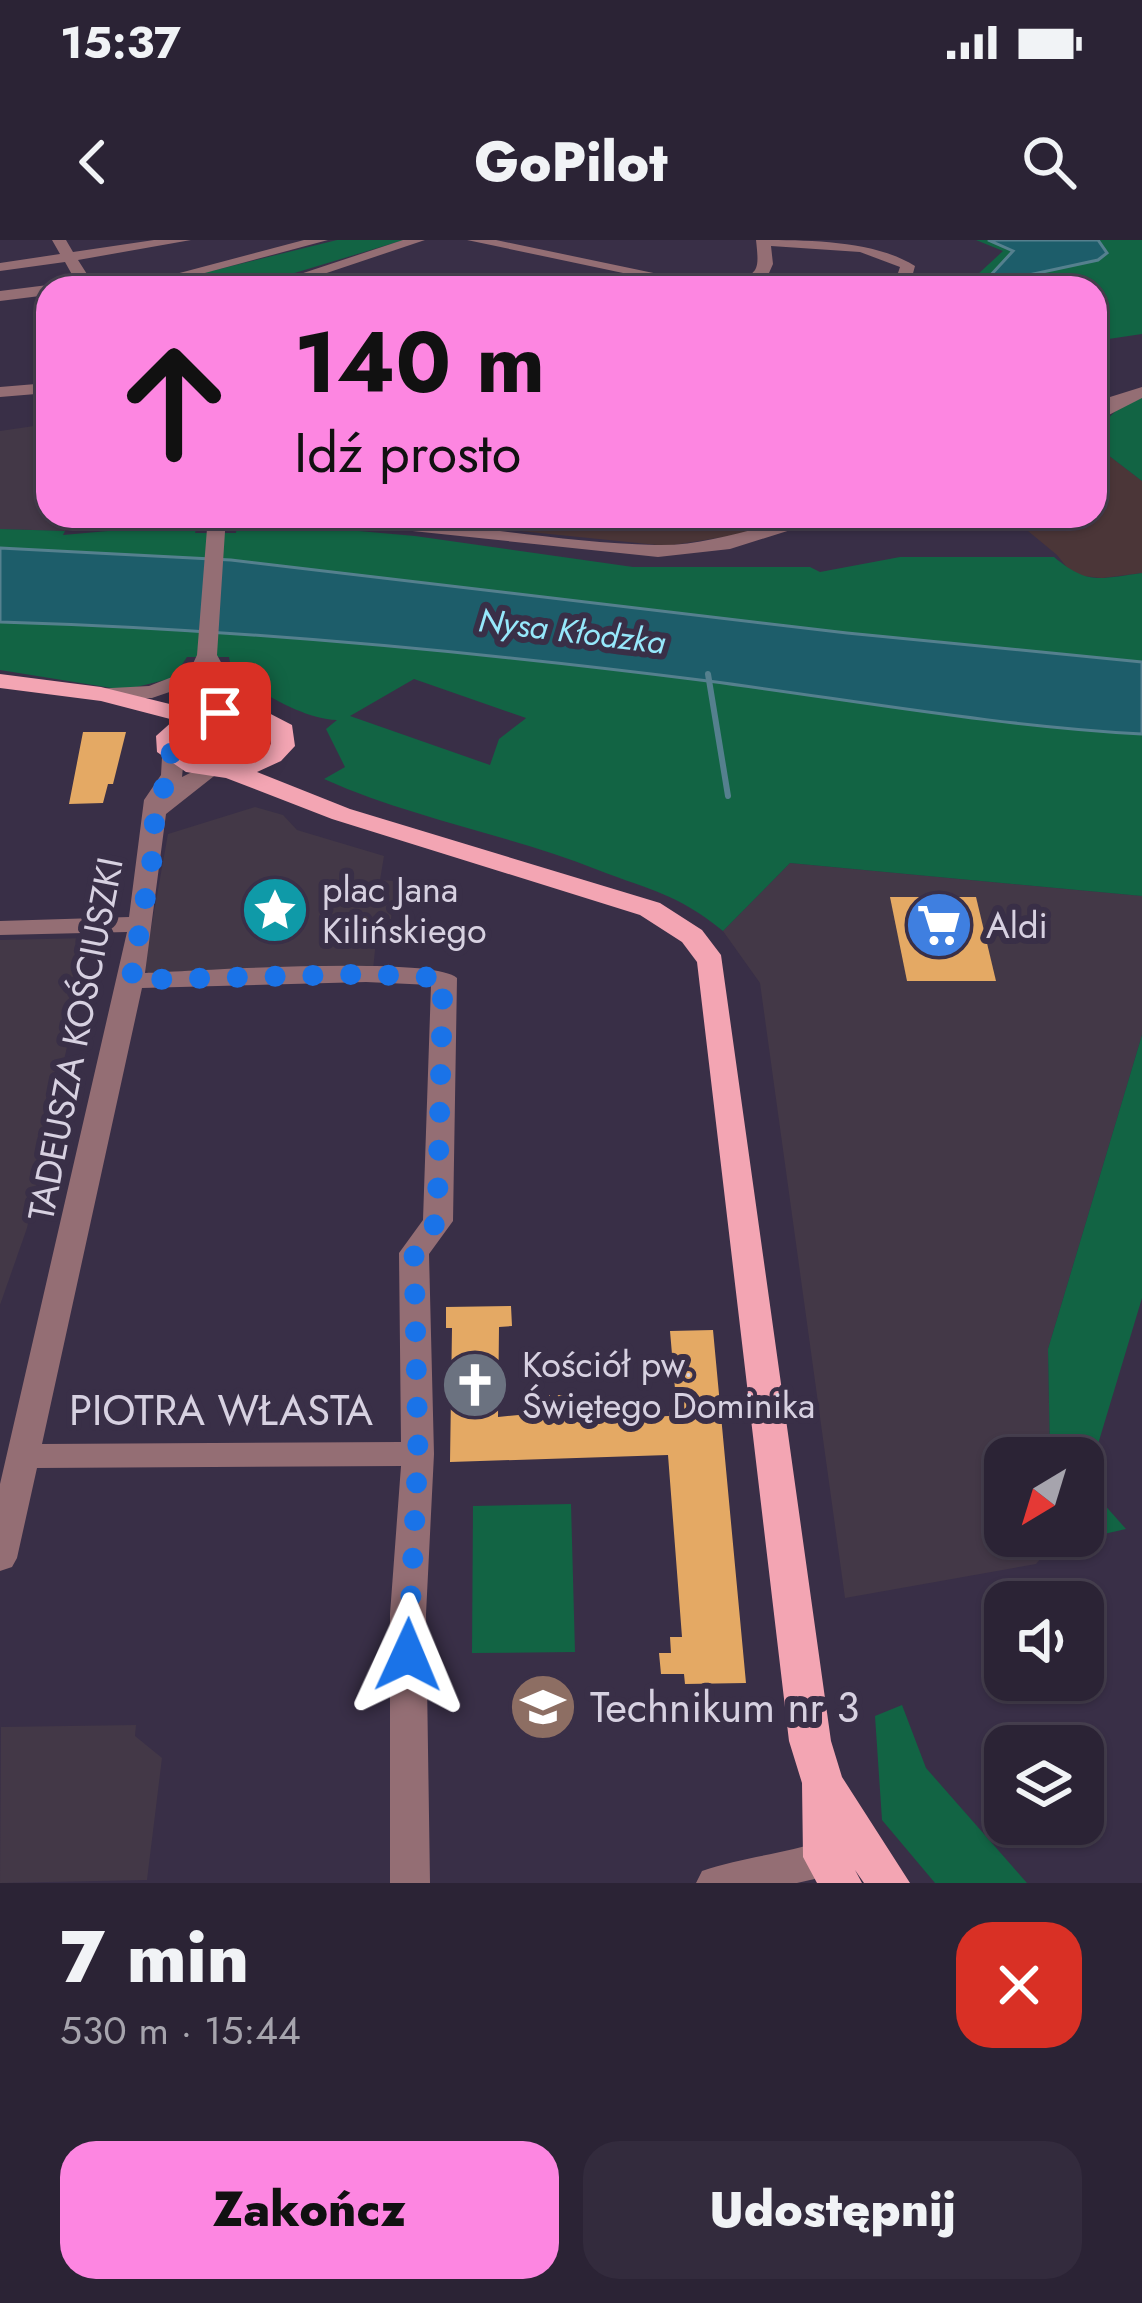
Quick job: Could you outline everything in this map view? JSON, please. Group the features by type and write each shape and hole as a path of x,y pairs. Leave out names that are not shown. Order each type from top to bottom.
{"main road":[{"path":"0,681 101,694 201,717 247,713 283,730 283,746 277,753 250,766 219,770"},
{"path":"73,690 134,713 171,747 219,770 341,814 650,909 681,927 710,961 810,1741 855,1874"},
{"path":"171,747 201,717"},
{"path":"277,753 278,762 301,784 409,832"}],"street":[{"path":"59,240 80,276"},
{"path":"0,267 184,240"},
{"path":"178,276 321,240"},
{"path":"304,276 418,240"},
{"path":"474,240 656,276"},
{"path":"761,276 766,264 763,241 834,242 885,249 908,266 905,276"},
{"path":"1,306 36,294"},
{"path":"1,306 36,306"},
{"path":"0,392 36,389"},
{"path":"1107,407 1142,392"},
{"path":"201,717 217,528"},
{"path":"440,528 658,551 730,543 783,528"},
{"path":"101,694 152,692 206,664"},
{"path":"206,664 228,700 247,713"},
{"name":"TADEUSZA KOŚCIUSZKI","path":"0,1558 8,1486 25,1456 131,980 156,800 172,775 171,747"},
{"name":"TADEUSZA KOŚCIUSZKI","path":"157,815 185,785 219,770"},
{"path":"0,928 138,924"},
{"path":"131,980 418,974 443,978 437,1221 414,1253 418,1454 408,1614 410,1883"},
{"name":"PIOTRA WŁASTA","path":"25,1456 418,1454"},
{"path":"716,1883 777,1873 855,1874"}],"shaded area":[{"path":"36,426 36,528 68,528 65,531 0,529 0,431"},
{"path":"1107,454 1142,481 1142,573 1102,578 1073,575 1024,528 1107,528"},
{"path":"490,528 764,528 667,546"},
{"name":"plac Jana Kilińskiego","path":"255,807 283,815 297,830 384,856 380,880 395,881 391,919 378,920 372,980 157,984 144,968 168,834"},
{"path":"790,863 1142,896 1142,1035 1048,1349 1050,1437 984,1437 984,1557 1042,1557 1036,1564 845,1598 760,983 723,931"},
{"path":"91,938 27,1228 0,1305 0,940"},
{"path":"136,1725 135,1736 162,1758 147,1880 0,1883 1,1727"}],"green space":[{"path":"337,240 404,240 285,276 191,276"},
{"path":"976,240 1142,240 1142,334 1107,339 1107,276 977,275 1003,251"},
{"path":"1142,397 1142,481 1107,454 1107,419 1127,400"},
{"path":"142,528 236,533 237,528 325,528 633,567 810,567 820,572 900,557 1054,557 1094,578 1142,573 1142,662 847,633 231,560 0,548 0,529 65,531 63,535"},
{"path":"0,622 177,630 531,660 979,719 1142,734 1142,896 790,863 723,931 691,908 649,889 324,779 345,767 326,729 337,720 299,711 261,691 239,677 240,670 231,668 229,657 187,657 173,678 124,690 0,670","holes":["414,679 526,718 499,739 490,765 350,716"]},
{"path":"232,721 263,729 267,742 249,755 227,760 205,758 186,747 197,729"},
{"path":"1142,1035 1142,1298 1100,1437 1050,1437 1048,1349"},
{"path":"571,1504 575,1652 472,1653 473,1506"},
{"path":"1104,1504 1126,1529 1104,1534"},
{"path":"902,1705 926,1768 984,1834 984,1845 994,1845 1027,1883 935,1883 882,1820 875,1716"}],"water":[{"path":"988,240 1098,240 1107,253 1098,260 1024,276 990,276 1013,251"},
{"name":"Nysa Kłodzka","path":"0,548 231,560 847,633 1142,662 1142,734 979,719 443,651 0,622"}],"building":[{"path":"83,732 126,732 113,784 108,784 103,803 69,804"},
{"name":"Aldi","path":"890,897 976,897 996,981 907,981"},
{"path":"511,1306 512,1326 499,1327 498,1417 550,1412 549,1395 572,1395 573,1419 669,1416 677,1412 670,1331 713,1330 746,1683 685,1684 684,1674 661,1674 659,1653 671,1653 670,1637 682,1637 668,1455 450,1462 452,1328 446,1328 446,1307"}],"waterway":[{"path":"708,674 728,796"}],"place":[{"name":"plac Jana Kilińskiego","path":"275,910"},
{"name":"Aldi","path":"939,925"},
{"name":"Kościół pw. Świętego Dominika","path":"475,1385"},
{"name":"Technikum nr 3","path":"543,1707"}],"route":[{"path":"220,713 187,722 166,742 173,757 172,775 156,800 152,860 131,980 367,974 443,978 437,1221 414,1253 418,1454 408,1655"}]}
